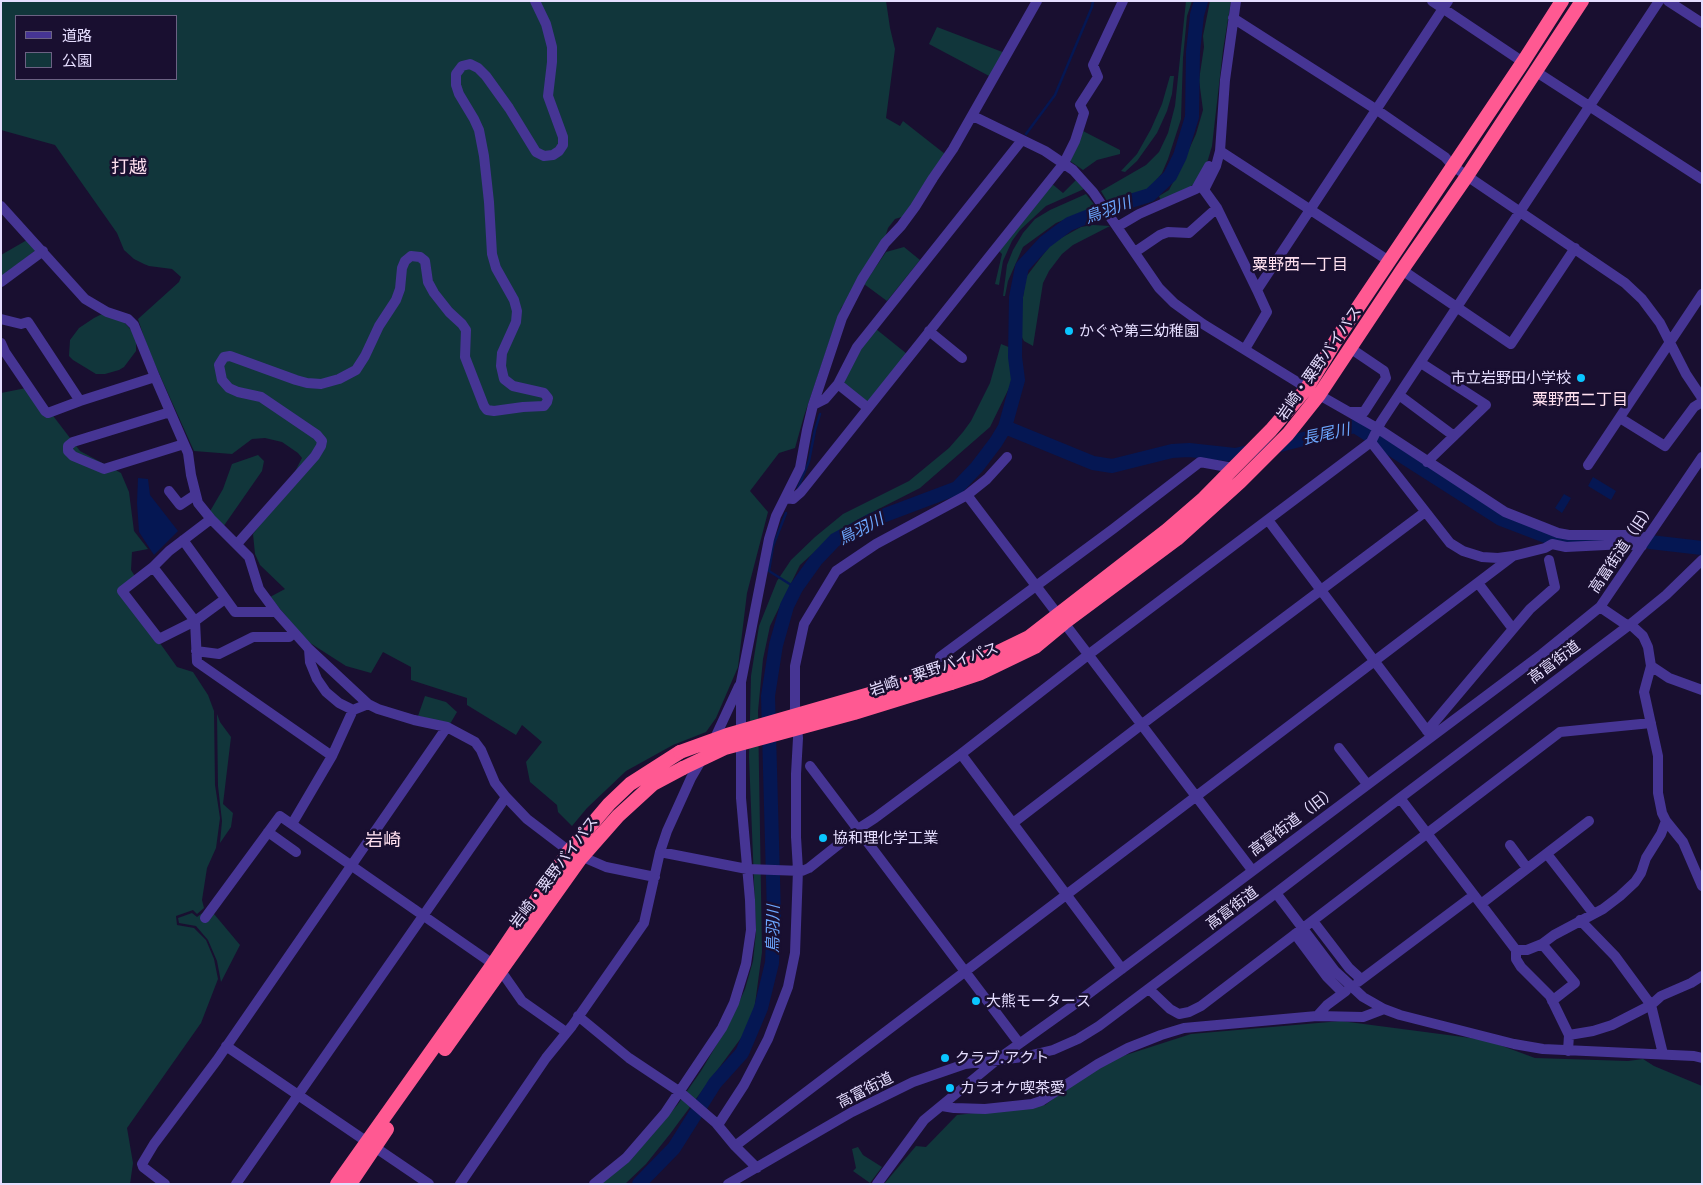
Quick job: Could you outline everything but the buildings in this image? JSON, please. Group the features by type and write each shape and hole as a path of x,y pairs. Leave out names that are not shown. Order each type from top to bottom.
{"highway":[{"name":"岩崎・粟野バイパス","path":"575,855 653,784 683,768 725,748 854,713 949,678 1061,619 1177,539 1288,434 1313,392 1338,337 1562,1"},
{"name":"岩崎・粟野バイパス","path":"1061,619 1204,498 1264,437 1313,392 1350,348 1467,176 1582,1"},
{"name":"岩崎・粟野バイパス","path":"337,1184 371,1145 497,968 609,804 630,784 680,752 727,735 949,678"},
{"name":"岩崎・粟野バイパス","path":"350,1184 371,1145"}],"street":[{"path":"237,544 315,456 322,441 317,435 261,397 229,388 222,380 220,364 224,357 230,356 307,383 322,384 339,379 356,370 379,326 396,300 400,288 402,268 405,261 411,256 420,257 425,261 428,282 434,293 466,330 465,357 487,410 494,412 523,407 544,406 548,402 548,398 544,393 513,386 504,378 501,366 502,353 516,322 517,311 514,300 496,268 492,254 489,202 479,130 474,118 458,94 456,85 456,74 462,66 470,64 478,68 509,108 536,152 544,156 552,155 559,151 563,145 563,137 548,96 552,47 546,24 535,1"},
{"path":"594,1184 626,1158 681,1093 722,1028 734,1003 746,964 751,930 748,869 741,798 741,682 769,538 776,516 800,468 814,405 842,318 862,279 885,243 916,207 932,178 953,149 1037,1"},
{"path":"785,498 793,499 801,492 1064,163 1075,141 1084,113 1080,106 1098,76 1093,65 1124,1"},
{"path":"1236,1 1225,80 1220,151 1216,166 1204,190 1217,208 1267,312 1245,349"},
{"path":"1432,1 1446,5 1523,62"},
{"path":"660,852 748,869 802,871 809,868 1371,442 1379,425 1420,362 1660,1"},
{"path":"1668,1 1702,23"},
{"path":"1257,290 1446,5"},
{"path":"1233,18 1376,110 1445,157 1453,166 1467,176 1626,283 1642,299 1660,323 1686,374 1702,398"},
{"path":"1535,70 1702,179"},
{"path":"1116,225 1196,189 1210,165 1214,149 1217,118 1223,110"},
{"path":"973,116 1022,140 1073,170 1093,192 1152,278 1174,303 1203,324 1313,392 1349,412 1379,425 1505,512 1555,538 1624,544 1645,542"},
{"path":"814,405 825,398 838,384 857,347 1022,140"},
{"path":"1220,151 1389,261"},
{"path":"1,206 85,299 107,312 128,319 134,325 154,378 188,454 198,503 211,519 249,557 259,589 276,612 309,649 368,704 414,720 447,727 466,736 481,750 495,783 527,819 575,855 606,867 655,877"},
{"path":"1135,252 1160,235 1168,232 1189,234 1217,208"},
{"path":"1402,270 1510,344 1574,248"},
{"path":"1,282 43,251"},
{"path":"1588,465 1702,294"},
{"path":"1,319 21,324 28,322 80,400"},
{"path":"929,331 962,358"},
{"path":"1,343 5,352 48,413 80,400 154,378"},
{"path":"1349,412 1364,412 1386,378 1384,371 1350,348"},
{"path":"1420,362 1486,405 1429,460"},
{"path":"838,384 868,408"},
{"path":"1399,395 1454,436"},
{"path":"1620,418 1665,446 1694,407 1702,402"},
{"path":"170,412 73,442 68,446 68,452 73,456 104,468 184,444"},
{"path":"1371,442 1450,543 1463,550 1482,557 1498,558 1545,548 1555,538"},
{"path":"717,1124 744,1086 768,1039 788,988 795,953 798,738 794,694 795,666 804,624 836,570 876,544 967,495 987,479 1008,457"},
{"name":"高富街道（旧）","path":"877,1184 924,1120 998,1059 1122,969 1367,784 1429,734 1542,654 1600,607 1702,457"},
{"path":"940,657 1200,462 1238,463"},
{"path":"169,491 180,505 195,494"},
{"path":"967,495 1252,870"},
{"path":"1013,824 1141,725 1425,512"},
{"path":"211,519 122,591 159,639 195,621 225,598"},
{"path":"1268,520 1429,734 1513,629 1555,587 1550,560"},
{"path":"183,540 235,612 276,612"},
{"path":"734,1146 1513,556"},
{"name":"高富街道","path":"728,1184 852,1112 913,1082 964,1064 1053,1050 1078,1039 1099,1026 1629,625 1666,595 1702,560"},
{"path":"154,567 195,621 196,662 332,756"},
{"path":"1478,583 1513,629"},
{"path":"1600,607 1643,636 1648,647 1651,666 1644,692 1658,756 1658,793 1662,813 1683,842 1702,886"},
{"path":"196,651 219,654 252,636 289,637 294,633"},
{"path":"309,649 310,662 316,679 326,692 339,703 352,710"},
{"path":"1651,666 1669,678 1702,690"},
{"path":"460,1184 546,1058 644,923 660,852 667,831 691,778 716,736 741,682"},
{"path":"292,824 332,756 352,710 368,704"},
{"path":"1149,989 1170,1009 1179,1014 1189,1012 1201,1006 1560,732 1651,724"},
{"path":"165,1184 143,1167 142,1164 154,1144 226,1046 447,727"},
{"path":"1339,748 1367,784"},
{"path":"961,754 1122,969"},
{"path":"810,766 1019,1043"},
{"path":"236,1184 506,796"},
{"path":"1400,798 1516,950 1516,959 1521,967 1550,996 1569,1035 1568,1051"},
{"path":"205,918 280,816 497,968 522,1001 566,1032"},
{"path":"1481,904 1589,821"},
{"path":"1516,950 1527,950 1542,944 1580,920 1603,909 1620,896 1635,882 1666,821"},
{"path":"268,832 296,852"},
{"path":"1510,845 1527,868"},
{"path":"1547,854 1593,913"},
{"path":"1276,893 1327,976 1345,992 1317,1016"},
{"path":"1313,921 1360,981 1474,895"},
{"path":"1580,920 1616,956 1651,1005 1663,1054"},
{"path":"1299,931 1335,971 1363,997 1384,1009 1400,1015 1514,1044 1568,1051 1663,1054 1702,1058"},
{"path":"1542,944 1575,982 1552,1001"},
{"path":"1569,1035 1612,1025 1651,1005 1661,996 1702,976"},
{"path":"942,1106 985,1109 1032,1104 1041,1101 1098,1064 1128,1048 1184,1028 1317,1016 1363,1018 1384,1009"},
{"path":"578,1016 629,1058 681,1093 717,1124 734,1146 756,1168"},
{"path":"226,1046 429,1184"}],"green space":[{"path":"1,1 886,1 895,49 886,118 900,126 903,121 945,154 905,216 895,219 888,228 881,250 841,308 795,448 779,453 750,491 768,512 747,593 738,667 716,718 706,732 673,745 626,771 587,808 572,826 558,812 557,805 530,782 526,762 542,742 522,725 516,735 467,705 467,698 411,680 411,667 383,652 371,673 346,666 307,641 270,597 285,589 260,565 255,554 253,534 282,497 302,458 282,442 265,438 252,439 232,454 194,451 148,349 138,319 179,282 181,277 172,269 144,264 134,259 124,250 117,233 55,145 1,130"},
{"path":"1186,1 1192,1 1187,16 1183,58 1181,119 1168,159 1162,173 1150,188 1107,201 1101,191 1146,165 1159,152 1168,133 1175,106"},
{"path":"1210,1 1231,1 1223,50 1212,146 1200,178 1187,190 1161,201 1159,196 1169,190 1181,167 1196,134 1203,110 1199,80 1204,47 1203,36"},
{"path":"937,27 1005,53 991,77 929,44"},
{"path":"1170,76 1174,76 1172,94 1157,133 1137,161 1125,172 1121,171 1137,154 1151,129 1162,104"},
{"path":"1081,130 1120,150 1120,154 1097,160 1083,170 1070,161"},
{"path":"1076,180 1084,189 1046,206 1020,230 1012,241 1003,261 999,285 995,284 1002,254 998,250 1051,183 1063,193"},
{"path":"1086,194 1096,207 1056,223 1023,247 1008,281 1005,296 1003,296 1007,265 1023,233 1035,219"},
{"path":"1093,225 1110,226 1073,245 1062,254 1049,271 1043,283 1033,346 1024,341 1018,330 1026,277 1052,243 1081,227"},
{"path":"27,240 37,249 1,278 1,255"},
{"path":"904,247 920,260 887,301 864,284 886,252"},
{"path":"104,313 123,321 133,332 136,337 136,351 124,367 119,370 105,374 96,374 69,356 70,340 79,328"},
{"path":"876,329 907,354 865,406 841,388 855,356"},
{"path":"1001,344 1011,348 1011,384 990,427 920,488 857,520 820,547 800,565 770,626 763,659 758,711 762,952 752,1016 744,1034 646,1164 625,1184 599,1184 648,1140 678,1104 701,1071 729,1024 745,989 753,961 756,932 749,757 751,676 759,626 777,581 791,560 843,514 909,481 949,448 971,421 990,383"},
{"path":"31,387 80,451 121,473 129,492 134,531 148,549 132,552 131,570 136,578 122,590 177,667 193,672 208,695 214,711 215,785 220,818 216,848 207,868 202,900 204,908 197,914 193,910 176,916 177,925 194,928 206,940 214,959 218,979 201,1023 127,1128 133,1163 130,1184 1,1184 1,393"},
{"path":"258,455 264,461 262,471 223,527 209,513 223,489 232,464"},
{"path":"425,696 446,702 457,712 450,724 418,716"},
{"path":"217,714 220,722 231,737 223,804 233,813 231,827 220,843 222,821 218,786"},
{"path":"209,908 240,945 221,982 217,961 208,940 196,926 179,923 178,918 192,913 197,917"},
{"path":"1341,1021 1486,1040 1535,1058 1628,1061 1643,1059 1654,1066 1702,1086 1702,1184 884,1184 916,1146 926,1147 957,1115 1045,1105 1101,1063 1191,1034"},
{"path":"858,1147 863,1155 882,1167 870,1183 853,1171 856,1168 852,1149"}],"shaded area":[{"path":"1593,477 1616,491 1611,500 1588,486"},
{"path":"138,478 148,479 150,495 178,531 154,555 139,532"},
{"path":"1564,494 1571,498 1562,513 1555,508"}],"waterway":[{"path":"1026,134 1055,95 1093,1"},
{"name":"鳥羽川","path":"639,1184 674,1148 715,1083 742,1053 761,1008 772,963 774,915 768,696 776,645 787,606 796,588 816,560 835,540 872,520 957,488 977,467 996,442 1005,427 1018,380 1015,357 1016,297 1022,267 1045,242 1069,224 1114,206 1150,195 1170,176 1180,156 1192,117 1193,52 1197,15 1201,1"},
{"path":"798,488 809,461 820,414"},
{"name":"長尾川","path":"1005,427 1093,463 1112,466 1172,451 1189,450 1235,455 1355,426 1501,519 1548,537 1570,542 1618,540"},
{"path":"786,513 773,546 769,571 796,588"},
{"name":"長尾川","path":"1650,542 1702,548"}],"place":[{"name":"かぐや第三幼稚園","path":"1069,331"},
{"name":"市立岩野田小学校","path":"1581,378"},
{"name":"協和理化学工業","path":"823,838"},
{"name":"大熊モータース","path":"976,1001"},
{"name":"クラブ.アクト","path":"945,1058"},
{"name":"カラオケ喫茶愛","path":"950,1088"}],"district":[{"name":"打越","path":"129,167"},
{"name":"粟野西一丁目","path":"1300,265"},
{"name":"粟野西二丁目","path":"1580,400"},
{"name":"岩崎","path":"383,840"}]}
